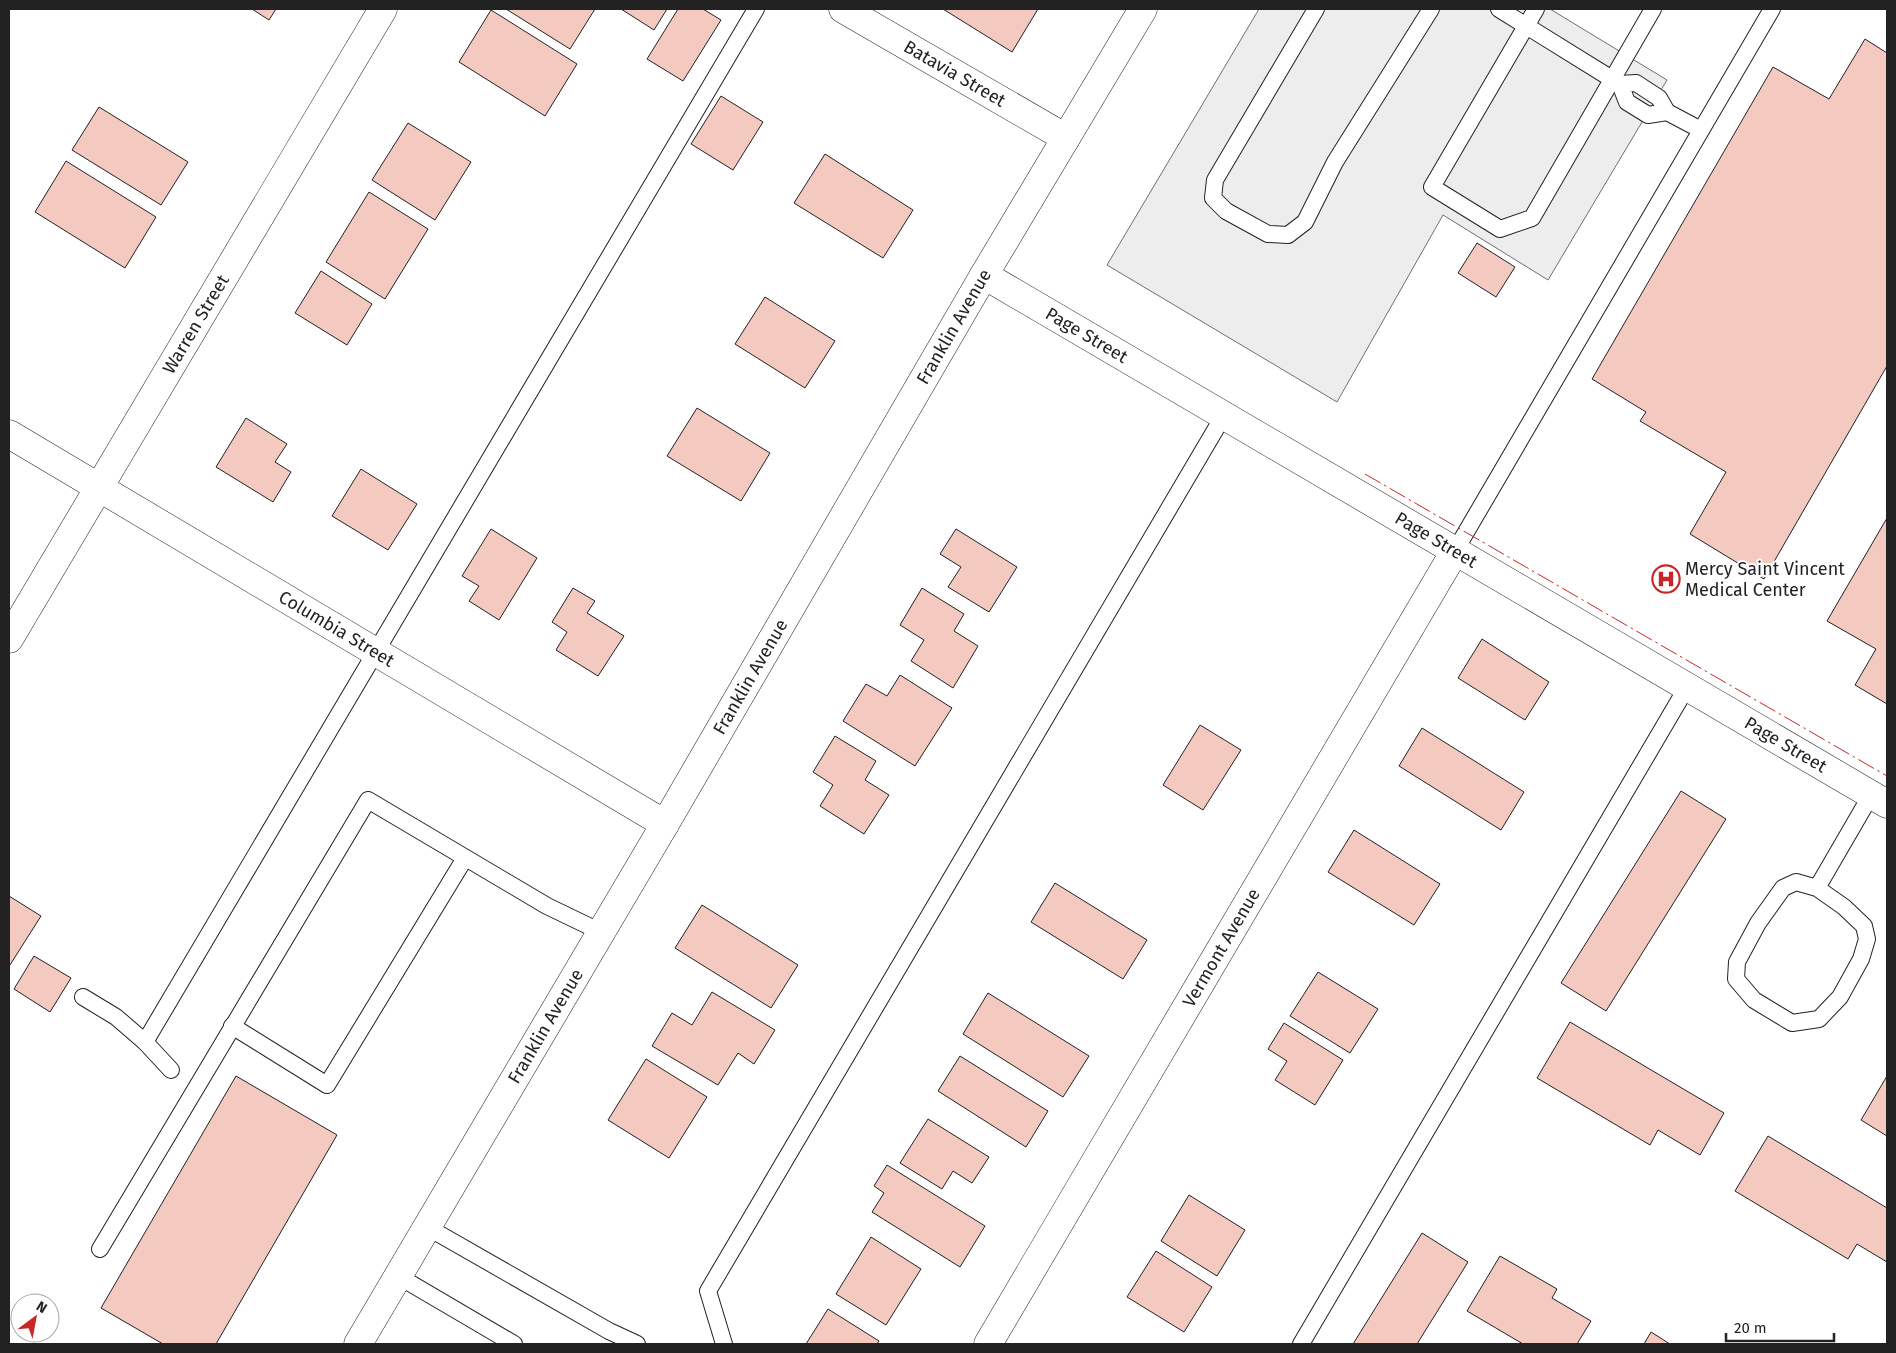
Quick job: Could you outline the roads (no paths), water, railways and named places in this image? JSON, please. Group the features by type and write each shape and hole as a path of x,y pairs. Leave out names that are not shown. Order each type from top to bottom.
{"street":[{"name":"Warren Street","path":"9,639 382,9"},
{"name":"Batavia Street","path":"842,9 1066,138"},
{"name":"Franklin Avenue","path":"358,1344 665,824 984,275 1143,9"},
{"name":"Page Street","path":"984,275 1879,800"},
{"name":"Columbia Street","path":"9,434 665,824"},
{"name":"Vermont Avenue","path":"988,1344 1455,551"}],"lane":[{"path":"145,1042 756,9"},
{"path":"1316,9 1215,180 1213,198 1226,211 1268,234 1288,235 1305,222 1335,162 1430,9"},
{"path":"1499,9 1616,82 1627,102 1648,115 1667,112 1701,130"},
{"path":"1536,9 1432,187 1500,229 1532,218 1616,82 1653,9"},
{"path":"1455,551 1772,9"},
{"path":"724,1344 708,1291 1224,415"},
{"path":"1301,1344 1687,687"},
{"path":"100,1249 368,800 547,906 601,932"},
{"path":"1817,888 1879,800"},
{"path":"232,1026 328,1085 465,858"},
{"path":"1796,882 1817,888 1844,907 1864,926 1867,939 1861,959 1840,997 1819,1019 1792,1023 1754,1000 1736,979 1737,962 1758,923 1783,888 1796,882"},
{"path":"83,997 116,1017 145,1042 171,1070"},
{"path":"427,1227 609,1331 637,1344"},
{"path":"398,1276 514,1344"}],"place":[{"name":"Mercy Saint Vincent Medical Center","path":"1666,579"}]}
